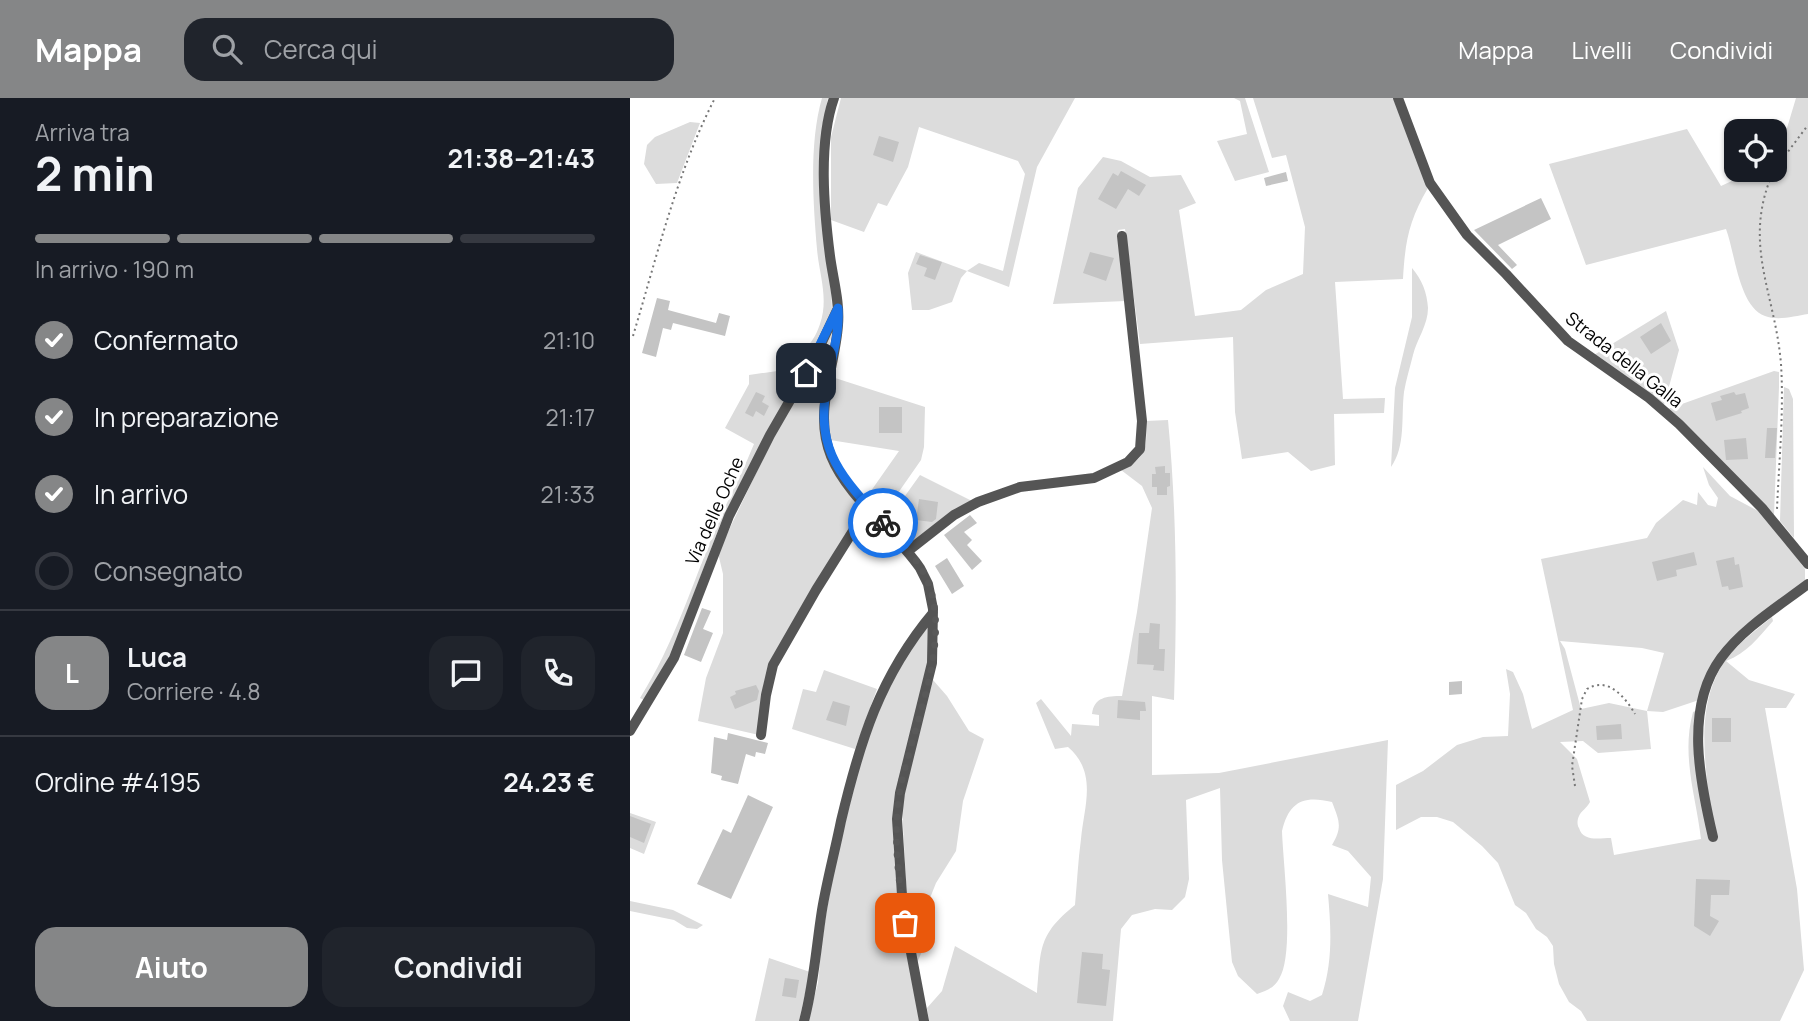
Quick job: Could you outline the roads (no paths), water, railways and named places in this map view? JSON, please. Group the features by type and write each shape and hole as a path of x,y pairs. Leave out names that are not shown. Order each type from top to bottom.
{"street":[{"path":"834,98 827,129 825,188 838,330 824,403 826,437 836,467 908,551 925,576 933,613 931,671 900,793 897,819 903,910 925,1021"},
{"name":"Strada della Galla","path":"1398,98 1430,183 1466,235 1558,332 1663,409 1777,524 1808,564"},
{"path":"908,551 971,505 1020,487 1094,478 1128,462 1138,453 1142,440 1141,409 1122,236"},
{"name":"Via delle Oche","path":"630,731 674,658 729,516 838,308"},
{"path":"761,735 773,665 868,507"},
{"path":"1713,837 1703,789 1699,746 1703,703 1709,682 1716,665 1728,650 1767,615 1808,584"},
{"path":"804,1021 814,980 827,885 862,741 879,696 898,659 933,613"}]}
